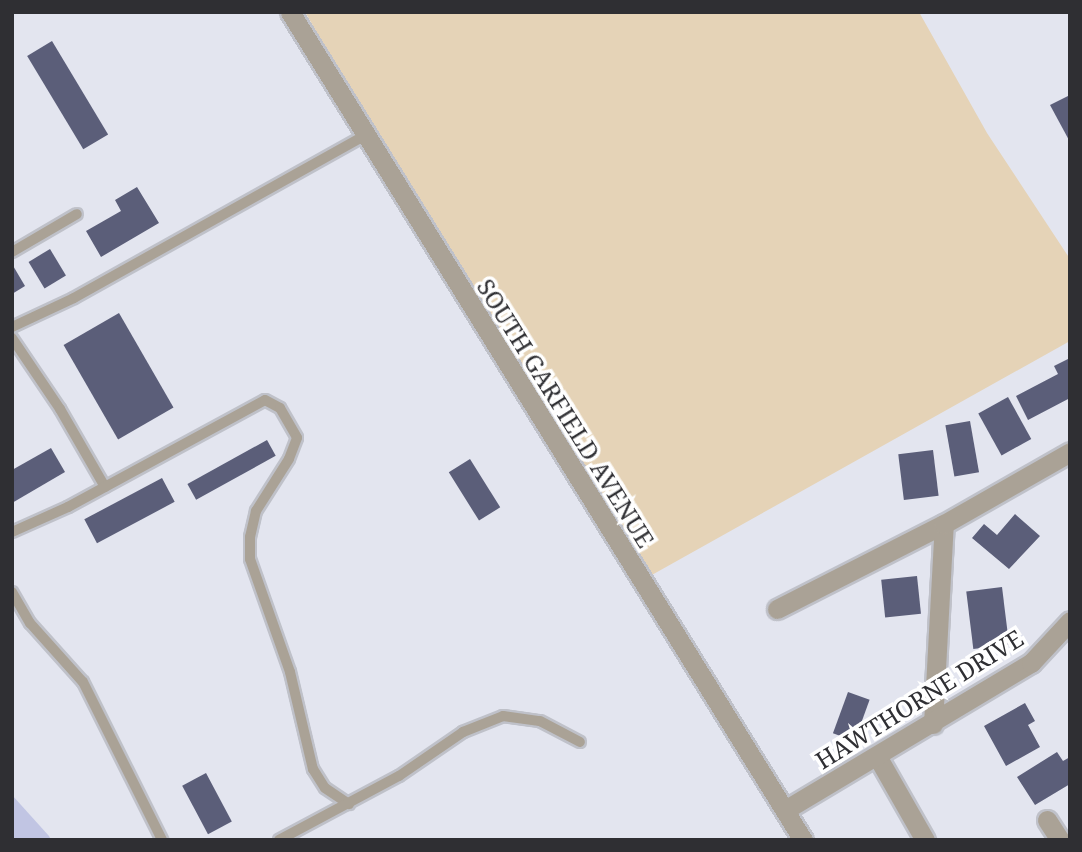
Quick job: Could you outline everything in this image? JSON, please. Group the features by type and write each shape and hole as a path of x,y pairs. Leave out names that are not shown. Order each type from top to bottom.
{"street":[{"name":"SOUTH GARFIELD AVENUE","path":"290,12 364,136 803,840"},
{"path":"777,609 944,524 1070,452"},
{"path":"933,724 944,524"},
{"name":"HAWTHORNE DRIVE","path":"785,810 1031,663 1070,621"},
{"path":"877,756 925,840"},
{"path":"1047,820 1060,840"}],"lane":[{"path":"12,327 74,298 364,136"},
{"path":"12,252 77,214"},
{"path":"12,338 60,409 105,487"},
{"path":"12,532 105,487 265,400 280,408 298,438 289,459 256,511 250,537 250,559 290,673 313,769 325,788 349,804"},
{"path":"12,592 30,623 83,682 162,840"},
{"path":"279,840 399,776 463,732 503,716 540,721 580,742"}],"shaded area":[{"path":"305,12 919,12 987,133 1070,259 1070,341 650,576 396,169"}],"water":[{"path":"12,795 49,836 51,840 12,840"}],"building":[{"path":"52,41 108,134 83,149 27,56"},
{"path":"1070,95 1070,142 1050,105"},
{"path":"137,187 159,223 101,257 86,231 121,211 115,200"},
{"path":"50,249 66,276 45,288 29,262"},
{"path":"12,264 25,286 12,294"},
{"path":"119,313 174,407 118,439 64,345"},
{"path":"1070,358 1070,398 1028,420 1016,396 1058,374 1054,366"},
{"path":"1008,397 1031,439 1002,455 978,413"},
{"path":"970,421 979,472 954,477 945,425"},
{"path":"267,440 276,456 196,500 187,484"},
{"path":"51,448 65,472 12,503 12,470"},
{"path":"933,450 939,496 904,500 898,454"},
{"path":"470,459 500,507 479,521 449,472"},
{"path":"162,478 175,502 97,543 84,519"},
{"path":"1015,514 1040,536 1009,569 972,538 984,524 997,535"},
{"path":"917,576 921,614 885,618 881,580"},
{"path":"1002,587 1009,645 973,649 966,591"},
{"path":"848,692 870,700 855,741 833,733"},
{"path":"1025,703 1035,721 1028,725 1040,747 1006,766 984,726"},
{"path":"1057,752 1063,761 1070,757 1070,784 1035,805 1017,777"},
{"path":"206,773 232,822 208,834 182,786"}]}
